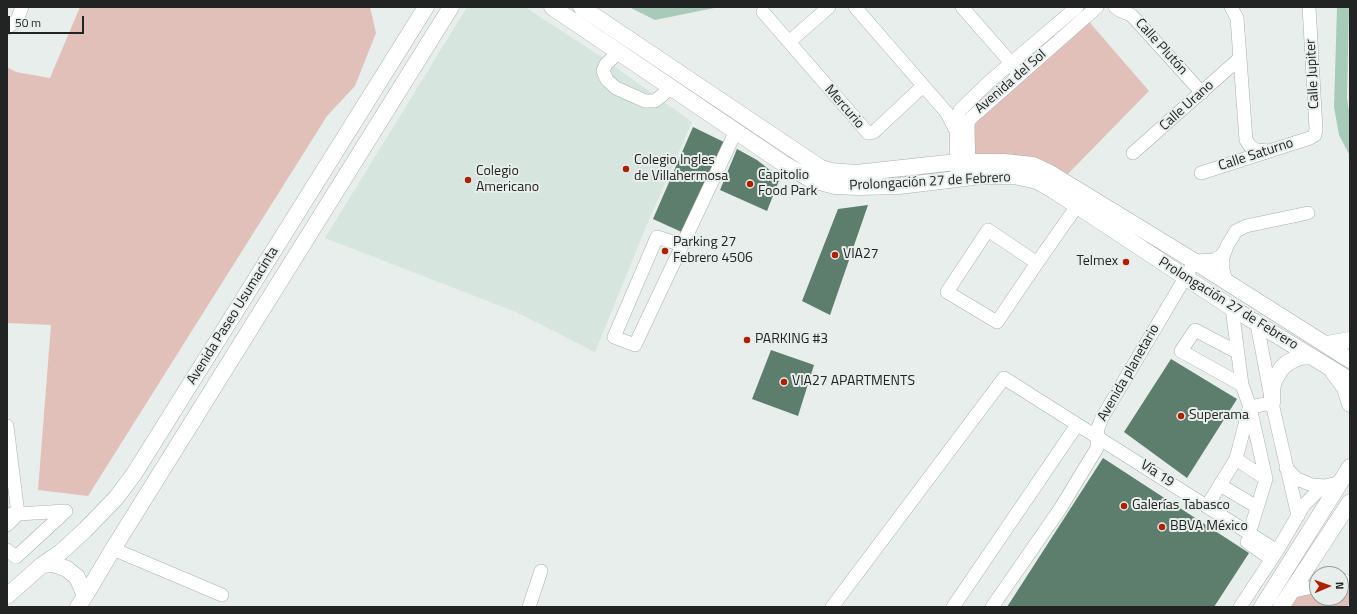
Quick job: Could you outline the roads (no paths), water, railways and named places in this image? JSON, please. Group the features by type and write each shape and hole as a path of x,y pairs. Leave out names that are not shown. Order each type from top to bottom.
{"main road":[{"name":"Avenida Paseo Usumacinta","path":"7,596 42,565 58,554 86,530 116,498 134,474 426,7"},
{"name":"Avenida Paseo Usumacinta","path":"82,602 113,549 451,7"},
{"name":"Prolongación 27 de Febrero","path":"552,7 798,173 812,180 825,184 847,187 899,186 963,170 1018,162 1032,165 1042,169 1195,261 1350,360"},
{"name":"Prolongación 27 de Febrero","path":"581,7 821,168 840,173 963,170 1037,181 1257,324 1350,380"},
{"path":"1327,344 1350,340"},
{"path":"1272,403 1272,389 1274,381 1282,369 1293,360 1300,357 1311,356"},
{"path":"1327,365 1341,382 1350,404"},
{"path":"1262,607 1350,467"},
{"path":"1281,607 1290,592 1345,516 1350,502"},
{"path":"42,565 54,564 67,568 77,577 82,602"}],"street":[{"path":"7,28 17,20 22,7"},
{"path":"788,42 829,7"},
{"path":"855,7 923,86 952,115 964,120 968,126"},
{"path":"962,7 1011,63 1018,76"},
{"name":"Avenida del Sol","path":"963,170 952,115 960,110 1011,63 1074,12 1097,7"},
{"name":"Calle Plutón","path":"1115,7 1120,11 1131,15 1202,93"},
{"path":"1231,7 1237,18 1246,140 1250,146 1256,150 1270,151"},
{"name":"Calle Jupiter","path":"1309,7 1316,129 1315,135 1310,138"},
{"name":"Mercurio","path":"763,12 868,133 874,132 923,86"},
{"name":"Avenida del Sol","path":"963,170 968,126 973,115 1018,76 1074,12"},
{"path":"619,52 606,64 603,71 606,80 616,88 645,101 655,101 672,87"},
{"name":"Calle Urano","path":"1133,153 1240,58"},
{"path":"682,245 657,237 614,337 635,345 736,131"},
{"name":"Calle Saturno","path":"1201,173 1310,138"},
{"path":"1037,263 988,230 947,292 997,322 1077,206"},
{"path":"1195,261 1214,260 1221,256 1234,234 1240,228 1308,213"},
{"path":"1224,252 1222,262 1226,281"},
{"name":"Avenida planetario","path":"992,607 1060,509 1098,441 1098,428 1102,418 1184,277 1195,261"},
{"path":"1232,308 1242,385 1250,407 1266,479 1249,534"},
{"path":"1257,324 1272,403 1298,516"},
{"path":"1238,352 1195,330 1181,351 1242,385"},
{"path":"832,607 1004,378 1077,425 1098,441"},
{"path":"1250,407 1272,403"},
{"path":"1207,506 1236,459 1250,407"},
{"path":"954,607 1077,425"},
{"path":"7,426 13,514 7,525"},
{"name":"Vía 19","path":"1098,441 1207,506 1249,534 1274,555"},
{"name":"Vía 19","path":"1098,441 1274,555"},
{"path":"1236,459 1266,479"},
{"path":"1286,468 1297,479 1312,485 1325,486 1341,482"},
{"path":"1220,485 1257,507"},
{"path":"1240,607 1312,496 1325,486"},
{"path":"7,550 16,557 66,511 13,514"},
{"path":"113,549 222,595"},
{"path":"529,607 541,572"},
{"path":"1290,592 1309,588"}],"place":[{"name":"Colegio Ingles de Villahermosa","path":"626,169"},
{"name":"Colegio Americano","path":"468,180"},
{"name":"Capitolio Food Park","path":"750,184"},
{"name":"Parking 27 Febrero 4506","path":"665,251"},
{"name":"VIA27","path":"835,255"},
{"name":"Telmex","path":"1126,262"},
{"name":"PARKING #3","path":"747,340"},
{"name":"VIA27 APARTMENTS","path":"784,382"},
{"name":"Superama","path":"1181,416"},
{"name":"Galerías Tabasco","path":"1124,506"},
{"name":"BBVA México","path":"1162,527"}]}
